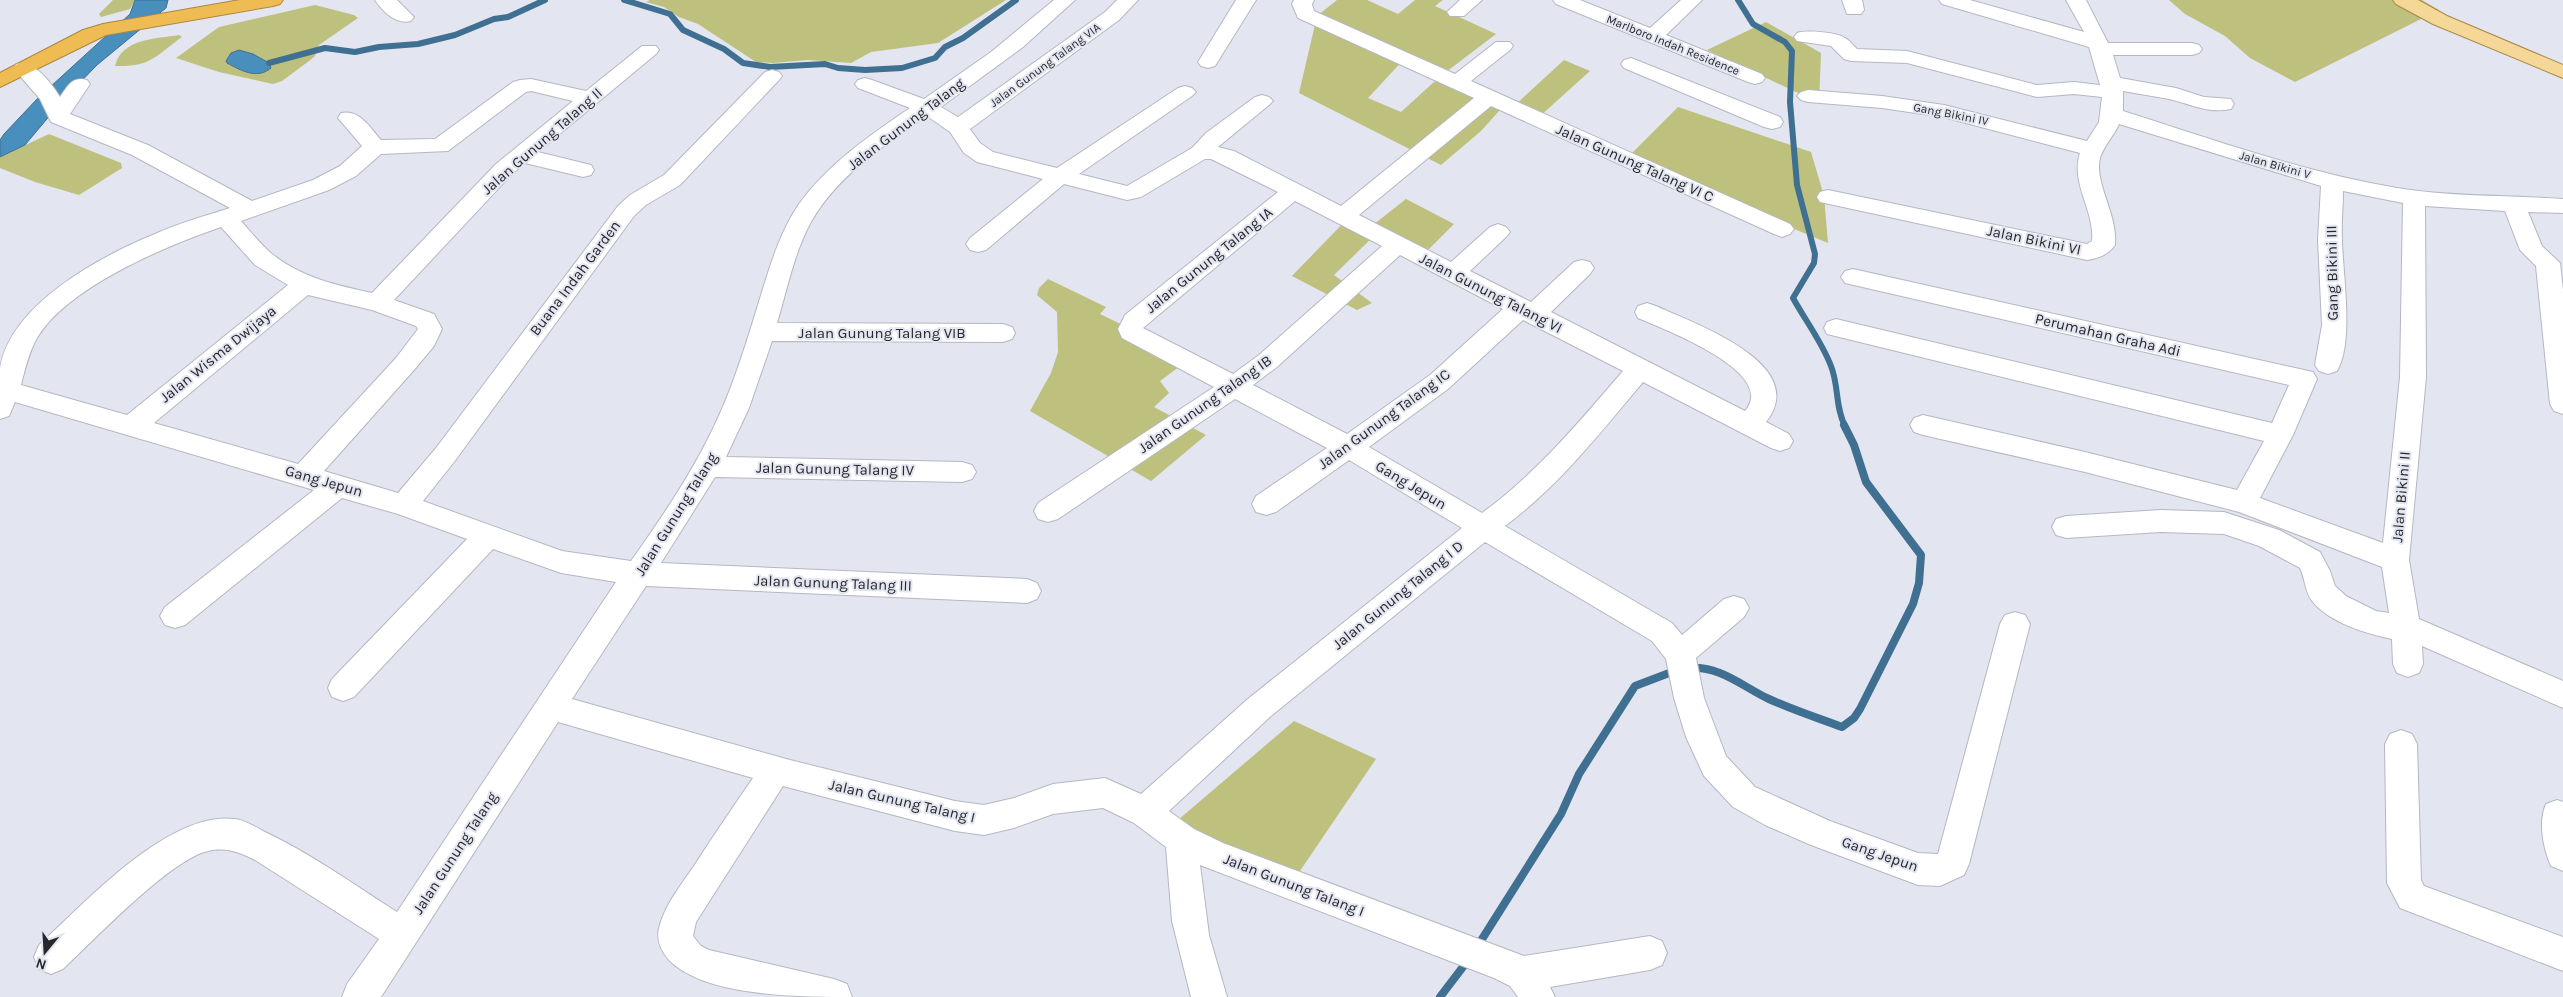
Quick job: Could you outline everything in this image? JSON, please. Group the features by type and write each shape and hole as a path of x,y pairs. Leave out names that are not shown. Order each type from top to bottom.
{"highway":[{"path":"0,81 28,74 103,30 273,0"}],"main road":[{"path":"2403,0 2440,20 2563,72"}],"street":[{"path":"385,0 404,17"},
{"name":"Jalan Gunung Talang","path":"360,997 553,707 591,644 708,467 731,418 790,236 812,204 857,157 1034,29 1065,0"},
{"name":"Jalan Gunung Talang VIA","path":"958,127 1112,16 1128,0"},
{"path":"1208,62 1246,0"},
{"name":"Jalan Gunung Talang VI C","path":"1304,0 1302,4 1305,14 1782,230"},
{"name":"Marlboro Indah Residence","path":"1563,0 1590,4 1653,36 1755,78"},
{"path":"1653,36 1692,0"},
{"path":"1950,0 2099,46 2192,49"},
{"path":"2076,0 2099,46 2110,87 2112,116"},
{"path":"1804,37 1837,41 1851,56 1907,57 2028,90 2049,91 2110,87 2176,94 2201,103 2223,104"},
{"path":"1456,83 1503,46"},
{"name":"Jalan Gunung Talang II","path":"378,303 488,185 520,155 650,50"},
{"path":"1690,89 1718,63"},
{"path":"1631,64 1772,122"},
{"path":"28,74 58,110 59,117 140,150 250,209"},
{"name":"Buana Indah Garden","path":"404,505 445,455 626,211 638,200 672,180 772,76"},
{"path":"58,110 80,84"},
{"path":"865,84 926,107 958,127 972,148 985,157 1117,191 1133,192 1200,153 1214,138 1262,101"},
{"path":"5,388 27,334 36,322 65,296 99,274 163,239 287,198 337,177 375,146 440,146 525,85 591,98"},
{"path":"978,244 1059,177 1185,92"},
{"name":"Gang Bikini IV","path":"1808,96 1882,102 1944,112 1994,122 2092,149"},
{"path":"1344,216 1487,98"},
{"name":"Jalan Bikini VI","path":"1828,197 2087,252 2094,251 2102,245 2104,238 2098,200 2091,183 2088,167 2092,149 2112,116"},
{"name":"Jalan Bikini V","path":"2112,116 2254,160 2332,180 2414,197 2563,206"},
{"path":"349,118 375,146"},
{"name":"Jalan Gunung Talang VI","path":"1200,153 1212,152 1226,156 1780,441"},
{"path":"520,155 583,170"},
{"name":"Gang Bikini III","path":"2328,366 2334,325 2330,240 2332,180"},
{"name":"Jalan Gunung Talang IA","path":"1132,332 1130,329 1134,321 1294,190"},
{"name":"Jalan Bikini II","path":"2408,664 2406,626 2395,560 2413,377 2414,197"},
{"path":"2513,203 2532,250 2548,263 2563,404"},
{"path":"225,218 263,259 284,274 305,284 378,303 425,320 430,329 425,340 304,474"},
{"path":"1454,274 1498,232"},
{"name":"Jalan Gunung Talang IB","path":"1048,510 1235,386 1268,361 1397,245"},
{"name":"Jalan Gunung Talang IC","path":"1266,504 1346,446 1392,417 1439,382 1582,268"},
{"name":"Perumahan Graha Adi","path":"1853,278 2304,379 2280,435 2244,503"},
{"name":"Jalan Wisma Dwijaya","path":"133,425 305,284"},
{"path":"1647,312 1732,354 1750,367 1756,376 1764,397 1763,406 1749,424"},
{"path":"1836,328 2280,435"},
{"name":"Jalan Gunung Talang VIB","path":"760,332 1003,333"},
{"name":"Gang Jepun","path":"1132,332 1136,336 1235,386 1346,446 1482,528 1662,632 1680,657 1689,698 1702,737 1715,766 1744,797 1778,816 1918,868 1940,870 1952,864 2014,624"},
{"name":"Jalan Gunung Talang I D","path":"1145,812 1260,707 1482,528 1523,498 1558,464 1640,369"},
{"name":"Gang Jepun","path":"5,388 304,474 404,505 487,537 576,566 639,574"},
{"path":"1923,425 2085,462 2244,503 2395,560"},
{"name":"Jalan Gunung Talang IV","path":"708,467 962,472"},
{"path":"175,616 338,486"},
{"path":"2066,527 2160,521 2224,523 2269,538 2310,560 2316,571 2322,592 2336,605 2372,622 2395,627 2406,626 2563,695"},
{"path":"343,688 487,537"},
{"name":"Jalan Gunung Talang III","path":"639,574 1027,591"},
{"path":"1680,657 1734,608"},
{"name":"Jalan Gunung Talang I","path":"553,707 776,770 955,816 984,820 1014,813 1053,799 1081,794 1104,793 1145,812 1182,840 1256,872 1434,937 1521,979"},
{"path":"2401,744 2404,884 2409,894 2418,900 2563,954"},
{"path":"776,770 684,910 676,928 675,941 689,958 704,966 790,984 834,997"},
{"path":"2558,815 2563,855"},
{"path":"50,957 154,863 187,842 209,835 236,834 267,849 402,934"},
{"path":"1182,840 1185,898 1196,950 1204,973 1209,997"},
{"path":"1521,979 1650,953"}],"green space":[{"path":"113,0 135,0 130,9 101,17 99,14"},
{"path":"650,0 1006,0 938,43 871,52 851,63 808,60 773,63 756,62 698,24 679,17 664,7 646,2"},
{"path":"1337,0 1367,0 1398,14 1415,0 1443,0 1435,6 1496,34 1446,72 1508,101 1481,131 1441,165 1299,93 1317,16","holes":["1407,56 1445,72 1401,112 1368,98"]},
{"path":"2169,0 2422,0 2439,10 2295,82 2250,58 2225,36 2185,14"},
{"path":"315,5 354,15 358,18 319,45 315,56 282,81 273,84 219,72 176,58 219,27"},
{"path":"1766,22 1821,53 1819,103 1707,50"},
{"path":"179,35 182,37 152,59 137,65 115,66 119,57 132,45 150,39"},
{"path":"1564,60 1590,71 1539,117 1515,105"},
{"path":"1678,107 1811,152 1824,196 1828,243 1626,159"},
{"path":"49,134 121,163 122,168 79,195 35,182 0,168 0,157"},
{"path":"1406,199 1454,224 1423,255 1381,229 1334,275 1372,303 1357,310 1292,276 1352,214 1373,225"},
{"path":"1048,279 1106,307 1100,314 1191,358 1160,381 1169,393 1154,407 1206,435 1151,481 1030,411 1051,373 1058,352 1057,312 1037,295 1039,288"},
{"path":"1294,721 1376,759 1289,887 1178,820"}],"water":[{"path":"135,0 168,0 166,8 97,65 62,101 25,145 0,157 0,140 4,134 38,98 130,14"},
{"path":"239,50 253,54 269,63 271,68 266,72 254,74 227,63 226,61 231,53"}],"waterway":[{"path":"269,63 325,48 355,52 379,47 418,44 455,35 494,19 508,17 545,0"},
{"path":"624,0 670,14 683,30 724,49 743,63 770,67 825,64 838,68 865,70 902,68 935,58 945,47 963,38 1016,0"},
{"path":"1738,0 1753,24 1785,42 1792,51 1790,102 1797,185 1815,254 1814,263 1793,298 1831,366 1845,426"},
{"path":"1688,668 1711,670 1731,678 1769,699 1842,727 1854,718 1860,709 1913,604 1919,583 1921,555 1866,482 1854,445 1844,425"},
{"path":"1477,947 1561,814 1579,774 1635,686 1677,670"},
{"path":"1440,997 1469,959"}]}
